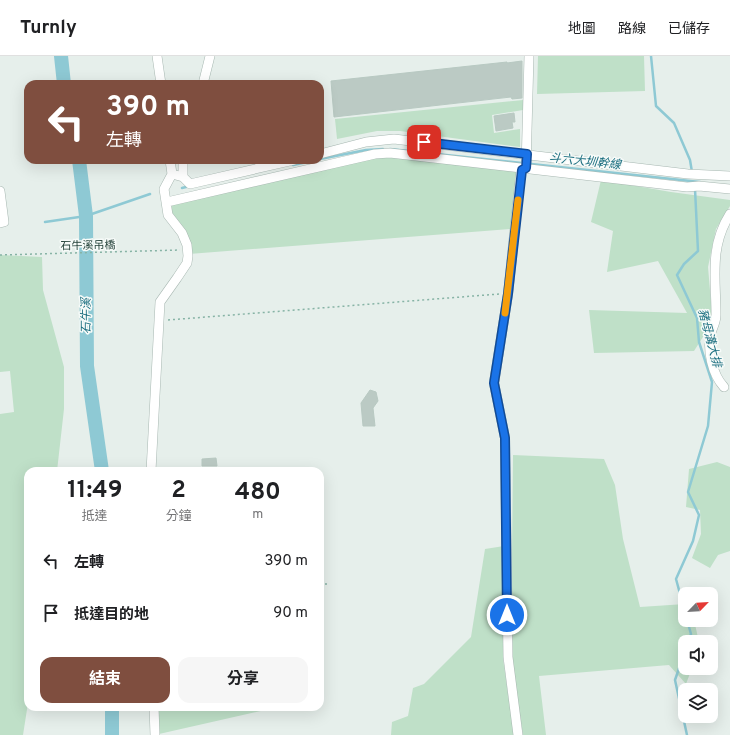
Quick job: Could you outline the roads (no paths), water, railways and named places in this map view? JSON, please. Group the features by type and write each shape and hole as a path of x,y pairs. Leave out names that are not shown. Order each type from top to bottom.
{"street":[{"path":"157,56 161,80"},
{"path":"204,80 210,56"},
{"path":"518,735 508,657 505,438 494,383 508,294 522,170 526,168 529,56"},
{"path":"324,153 366,142 394,139 688,174 698,173 730,176"},
{"path":"167,202 375,154 390,153 687,187 699,186 730,190"},
{"path":"151,467 160,302 178,278 188,256 187,245 182,233 168,215 164,189 170,176 170,164"},
{"path":"183,164 183,177"},
{"path":"170,176 183,177 190,184 277,164"},
{"path":"0,191 4,222 0,223"},
{"path":"724,387 713,370 710,344 716,319 714,295 717,250 720,235 730,214"},
{"path":"154,711 155,735"}],"waterway":[{"name":"石牛溪","path":"61,56 64,80"},
{"name":"豬母溝大排","path":"651,56 656,106 674,123 690,160 692,172"},
{"name":"斗六大圳幹線","path":"324,158 366,150 383,149"},
{"name":"斗六大圳幹線","path":"390,149 700,182"},
{"name":"石牛溪","path":"80,164 86,216 87,366 101,467"},
{"name":"斗六大圳幹線","path":"293,165 298,164"},
{"name":"斗六大圳幹線","path":"182,188 190,186"},
{"name":"豬母溝大排","path":"678,587 676,579 693,541 699,515 688,492 708,426 712,382 699,342 697,318 677,275 684,264 698,251 695,189"},
{"name":"斗六大圳幹線","path":"45,222 86,216 150,194"},
{"name":"豬母溝大排","path":"689,627 691,635"},
{"name":"豬母溝大排","path":"678,671 675,680 687,735"},
{"name":"石牛溪","path":"112,711 112,735"}]}
